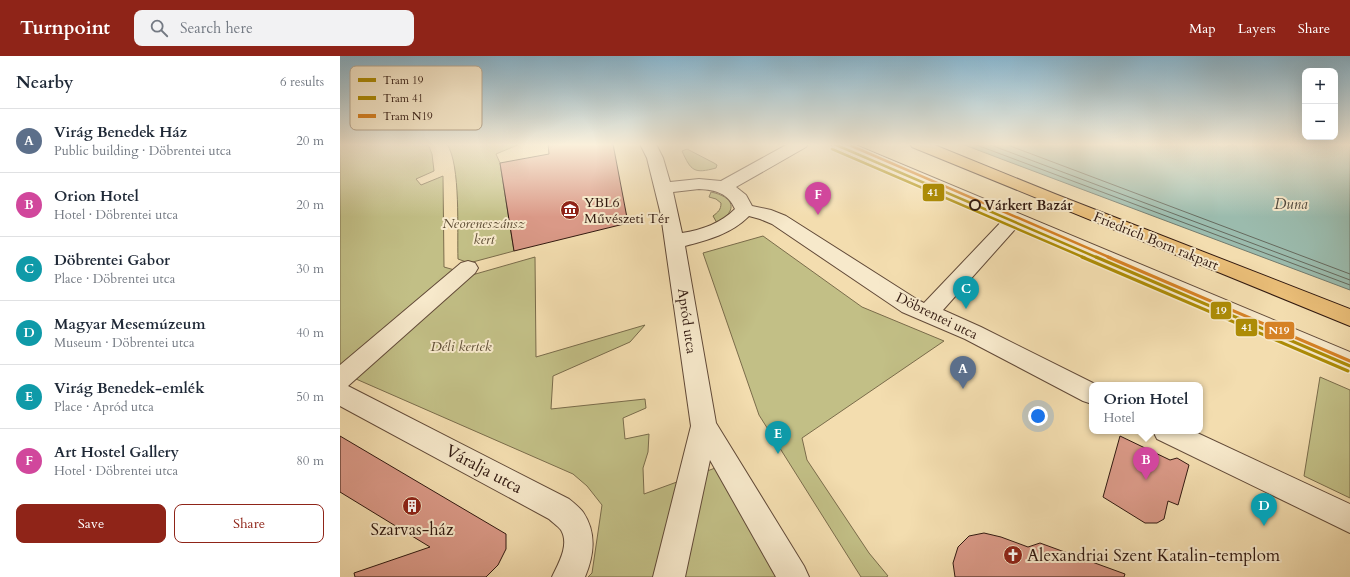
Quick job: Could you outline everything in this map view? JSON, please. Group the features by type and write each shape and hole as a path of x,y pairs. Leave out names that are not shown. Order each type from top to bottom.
{"main road":[{"name":"Friedrich Born rakpart","path":"977,168 1350,318"}],"street":[{"name":"Apród utca","path":"658,168 664,188 675,241 704,426 793,577"},
{"path":"724,187 757,168"},
{"path":"896,168 1350,362"},
{"path":"664,188 686,184 705,184 724,187 738,195 742,200 745,210 739,217 709,233 675,241"},
{"name":"Döbrentei utca","path":"745,210 766,214 779,220 910,306 973,333 1089,392"},
{"path":"927,314 1014,219"},
{"path":"340,379 468,268"},
{"name":"Váralja utca","path":"340,394 559,509 574,524 579,545 575,566 568,577"},
{"name":"Apród utca","path":"669,577 704,426"},
{"path":"1172,434 1350,519"}],"green space":[{"name":"Déli kertek","path":"340,168 434,168 434,171 416,179 421,185 443,176 444,267 472,275 535,257 536,357 645,325 630,342 553,376 551,409 645,399 646,408 623,418 625,439 649,434 648,452 643,468 644,494 718,467 782,577 588,577 592,573 602,505 587,486 573,474 340,372"},
{"name":"Neoreneszánsz kert","path":"454,168 501,168 514,251 469,263 458,259 456,182"},
{"path":"693,168 715,168 703,171"},
{"path":"711,192 725,197 731,204 729,213 717,223 713,216 719,211 721,203 716,199 709,197"},
{"path":"763,236 862,307 944,341 802,438 807,460 869,553 888,576 886,577 861,577 759,415 703,253"},
{"path":"1320,377 1350,390 1350,498 1304,476"}],"water":[{"name":"Duna","path":"1026,168 1350,168 1350,290"}],"building":[{"path":"501,168 618,168 628,223 514,251"},
{"name":"Szarvas-ház","path":"340,436 506,534 506,549 498,565 486,577 355,577 354,573 430,547 340,492"},
{"path":"1120,436 1170,460 1177,458 1189,465 1178,505 1168,501 1164,519 1157,523 1145,523 1103,497"},
{"name":"Alexandriai Szent Katalin-templom","path":"984,533 1001,537 1028,547 1040,543 1125,574 1124,577 955,577 953,563 958,547 969,536"}],"tram line":[{"name":"41","path":"877,168 1348,371"},
{"name":"19","path":"891,168 1350,366"},
{"name":"N19","path":"903,168 1350,361"}],"place":[{"name":"Várkert Bazár","path":"975,205"},
{"name":"YBL6 Művészeti Tér","path":"570,210"},
{"name":"Art Hostel Gallery","path":"818,215"},
{"name":"Döbrentei Gabor","path":"966,309"},
{"name":"Virág Benedek Ház","path":"963,389"},
{"name":"Virág Benedek-emlék","path":"778,454"},
{"name":"Orion Hotel","path":"1146,480"},
{"name":"Szarvas-ház","path":"412,506"},
{"name":"Magyar Mesemúzeum","path":"1264,526"},
{"name":"Alexandriai Szent Katalin-templom","path":"1013,555"}]}
